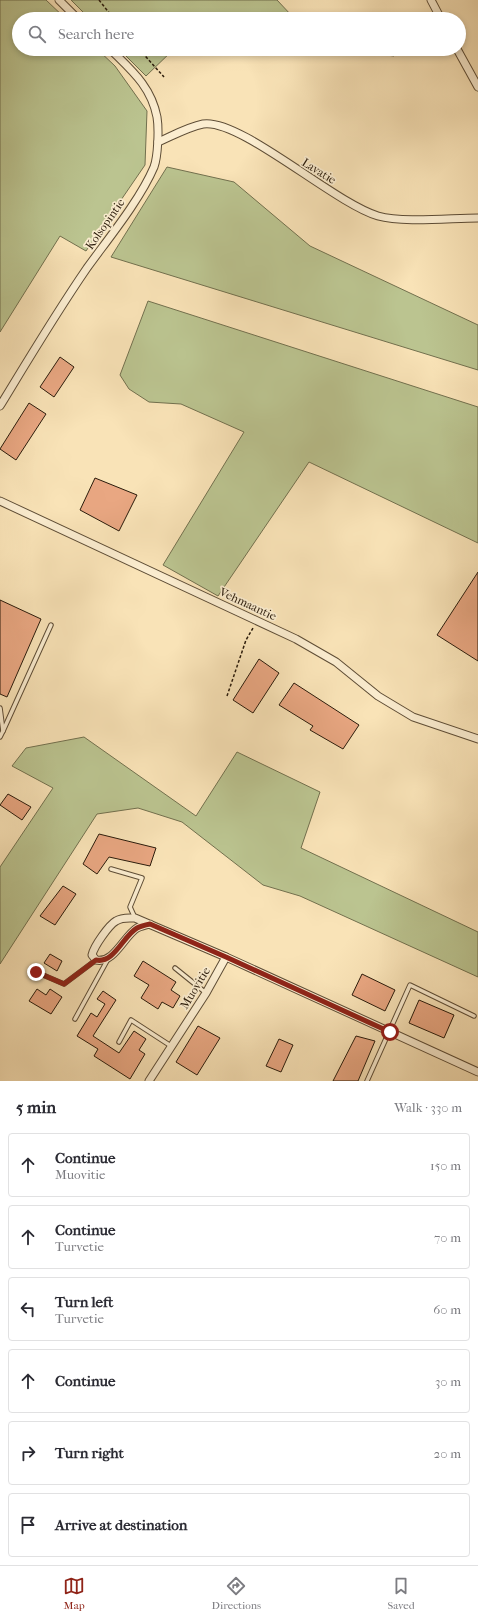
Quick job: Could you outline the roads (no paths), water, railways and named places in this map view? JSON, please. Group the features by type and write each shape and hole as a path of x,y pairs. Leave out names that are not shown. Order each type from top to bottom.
{"street":[{"path":"58,0 71,12"},
{"path":"431,0 437,12"},
{"name":"Kolsopintie","path":"0,406 81,278 145,185 154,166 158,142 157,118 152,96 135,74 117,56"},
{"path":"461,56 478,87"},
{"name":"Lavatie","path":"158,142 203,124 218,124 239,133 342,198 378,216 397,219 478,218"},
{"name":"Vehmaantie","path":"0,501 296,639 336,662 378,696 413,717 478,739"},
{"path":"150,924 139,927 130,933 109,958 102,961 96,960 92,955 94,948 115,922 125,918 135,918 150,924 226,957 478,1072"},
{"name":"Muovitie","path":"149,1081 206,993 226,957"}],"lane":[{"path":"0,737 51,625"},
{"path":"0,708 3,731"},
{"path":"112,869 142,878 130,907 135,918"},
{"path":"75,1019 109,958"},
{"path":"36,972 64,984 96,960"},
{"path":"175,968 206,993"},
{"path":"367,1081 410,985 474,1016"},
{"path":"119,1042 131,1020 171,1046"}]}
